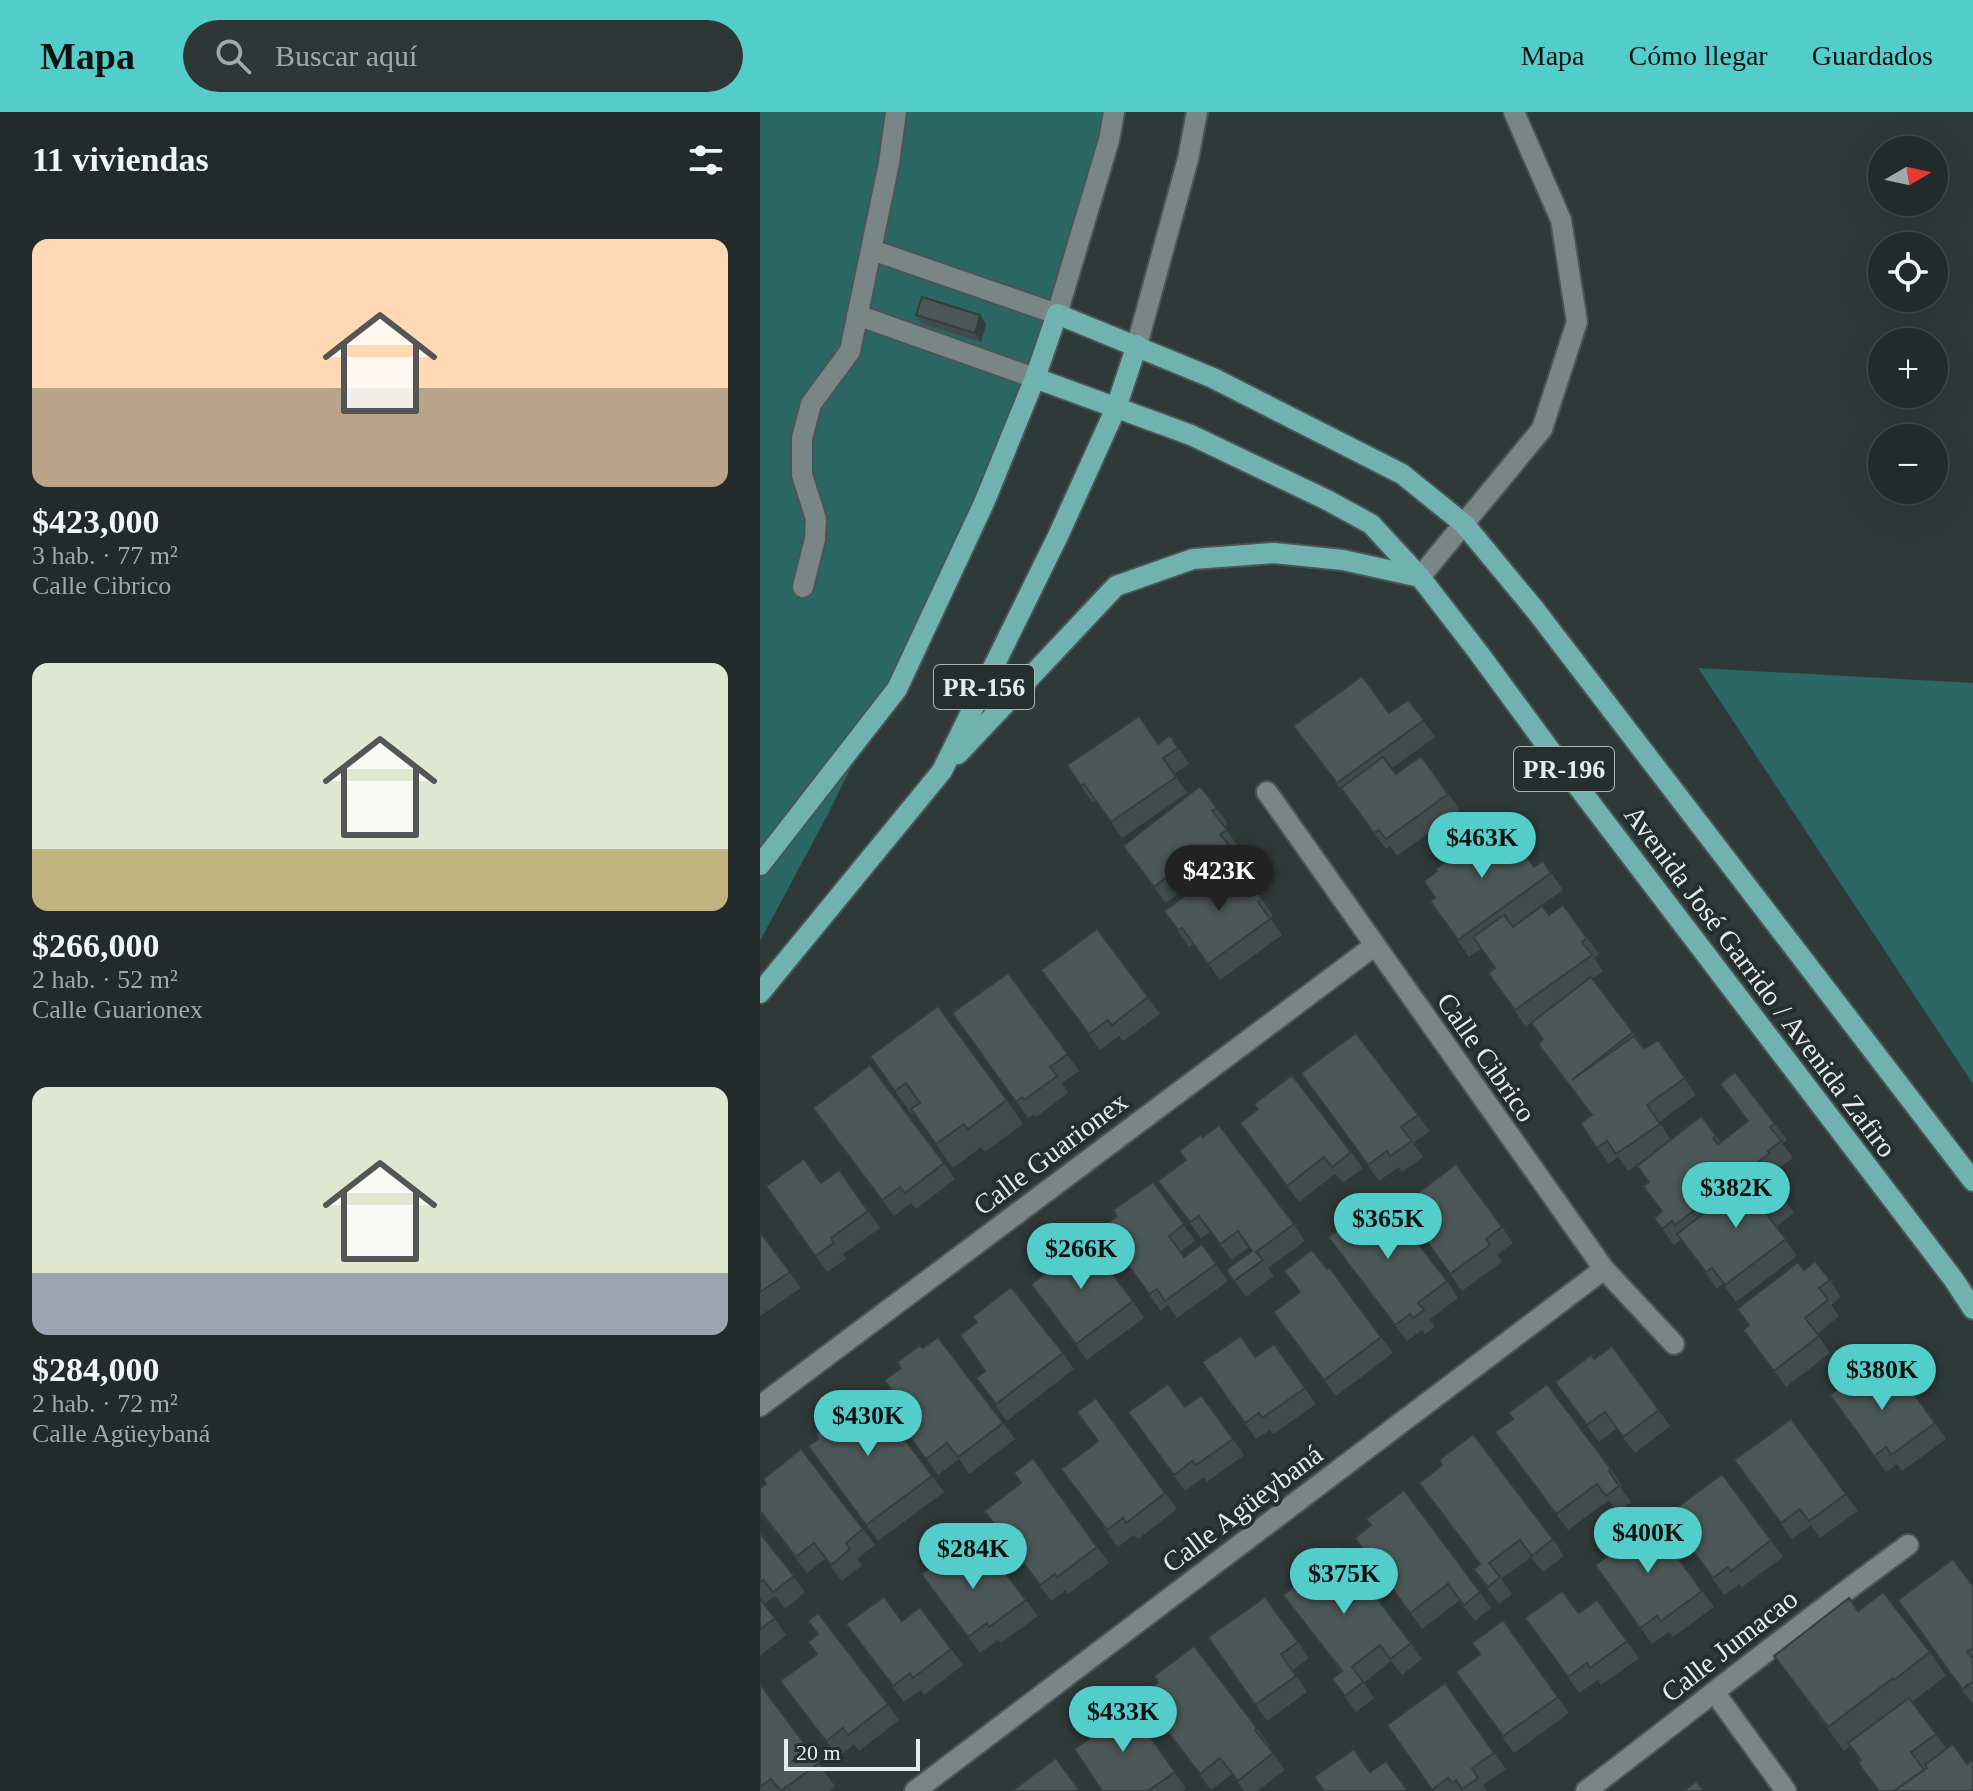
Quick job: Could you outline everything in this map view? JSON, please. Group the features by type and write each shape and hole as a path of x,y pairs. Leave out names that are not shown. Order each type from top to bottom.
{"main road":[{"name":"Avenida José Garrido / Avenida Zafiro","path":"1057,314 1213,378 1356,449 1402,474 1464,524 1536,611 1973,1181"},
{"name":"PR-156","path":"760,865 897,689 984,503 1035,378 1057,314"},
{"name":"PR-156","path":"760,993 942,771 1058,536 1116,408 1137,345"},
{"name":"Avenida José Garrido / Avenida Zafiro","path":"1035,378 1191,435 1371,524 1420,577 1973,1309"},
{"path":"942,771 1116,586 1193,559 1274,553 1343,560 1420,577"}],"street":[{"path":"803,587 815,539 816,519 802,475 802,438 811,404 850,351 872,250 896,112"},
{"name":"PR-156","path":"1057,314 1109,140 1114,112"},
{"name":"PR-156","path":"1137,345 1188,159 1197,112"},
{"path":"1420,577 1542,429 1577,322 1561,220 1514,112"},
{"path":"872,250 1057,314"},
{"path":"857,315 1035,378"},
{"name":"Calle Cibrico","path":"1267,792 1604,1269 1674,1344"},
{"name":"Calle Guarionex","path":"760,1406 1374,946"},
{"name":"Calle Agüeybaná","path":"915,1791 1604,1269"},
{"name":"Calle Jumacao","path":"1586,1791 1821,1608 1908,1545"},
{"path":"1715,1693 1786,1791"}],"shaded area":[{"path":"760,112 1106,112 1035,378 900,668 827,816 760,941"},
{"path":"1698,668 1973,683 1973,1084"}],"building":[{"path":"922,297 980,315 975,333 916,315"},
{"path":"1362,676 1389,713 1408,700 1424,720 1337,783 1293,726"},
{"path":"1139,716 1158,744 1170,735 1178,748 1163,758 1176,777 1111,822 1067,765"},
{"path":"1421,756 1448,794 1386,839 1379,830 1374,833 1341,788 1383,757 1396,774"},
{"path":"1200,786 1217,808 1212,811 1227,830 1220,834 1234,851 1204,875 1192,858 1154,887 1123,846"},
{"path":"1502,822 1534,867 1543,861 1551,873 1458,940 1430,901 1435,898 1424,881 1437,871 1435,869"},
{"path":"1234,861 1262,899 1258,902 1270,919 1208,964 1182,928 1178,930 1164,911"},
{"path":"1563,905 1587,938 1582,942 1592,955 1515,1010 1488,973 1495,968 1473,937 1504,915 1513,927 1542,906 1549,915"},
{"path":"1097,929 1148,997 1112,1025 1108,1020 1089,1034 1041,970"},
{"path":"1008,973 1068,1054 1050,1067 1057,1076 1024,1100 1022,1097 1016,1102 952,1013"},
{"path":"1591,977 1633,1032 1572,1080 1634,1036 1644,1049 1658,1040 1685,1078 1647,1105 1660,1124 1616,1154 1607,1141 1597,1148 1580,1123 1592,1115 1538,1044 1543,1039 1531,1023"},
{"path":"938,1006 1007,1100 968,1129 964,1124 936,1144 911,1109 920,1103 906,1083 895,1091 870,1056"},
{"path":"1356,1033 1418,1115 1401,1127 1412,1141 1390,1156 1387,1151 1368,1165 1301,1073"},
{"path":"870,1065 944,1163 905,1193 900,1187 882,1200 813,1108"},
{"path":"1735,1072 1775,1124 1770,1127 1781,1141 1768,1151 1770,1153 1675,1225 1672,1221 1662,1229 1654,1218 1662,1211 1643,1186 1649,1182 1637,1166 1701,1116 1716,1136 1713,1138 1718,1144 1748,1121 1720,1084"},
{"path":"1292,1075 1351,1152 1332,1167 1324,1157 1287,1186 1240,1123 1258,1109 1254,1104"},
{"path":"1219,1125 1294,1224 1256,1252 1263,1260 1234,1281 1226,1270 1252,1251 1238,1231 1220,1244 1199,1216 1190,1222 1158,1181 1186,1160 1179,1151"},
{"path":"804,1159 821,1183 839,1170 868,1211 831,1238 834,1243 815,1256 766,1186"},
{"path":"1456,1164 1502,1227 1486,1239 1490,1245 1450,1274 1419,1230 1436,1218 1418,1193"},
{"path":"1761,1169 1782,1197 1764,1211 1786,1239 1725,1285 1712,1268 1706,1272 1677,1234"},
{"path":"1153,1182 1184,1224 1169,1236 1184,1257 1202,1244 1216,1264 1165,1301 1157,1289 1149,1294 1101,1228 1117,1216 1113,1210"},
{"path":"1382,1197 1447,1281 1418,1303 1424,1310 1413,1318 1410,1314 1395,1325 1328,1237"},
{"path":"760,1232 790,1272 760,1292"},
{"path":"1084,1237 1133,1301 1076,1344 1031,1284 1050,1270 1046,1265"},
{"path":"1312,1250 1327,1269 1329,1267 1381,1337 1324,1380 1273,1312 1300,1292 1284,1271"},
{"path":"1815,1261 1830,1280 1819,1288 1828,1300 1805,1318 1819,1336 1774,1371 1743,1330 1749,1325 1737,1309 1798,1262 1804,1270"},
{"path":"1011,1287 1063,1353 996,1404 976,1378 985,1371 960,1335 977,1322 972,1317"},
{"path":"1241,1336 1255,1357 1274,1344 1305,1388 1262,1418 1259,1413 1245,1423 1202,1362"},
{"path":"938,1337 1003,1423 958,1457 947,1443 926,1459 903,1428 914,1420 884,1380 901,1368 897,1362 920,1345 923,1348"},
{"path":"1612,1346 1659,1410 1623,1437 1605,1412 1587,1425 1555,1382 1591,1355 1594,1359"},
{"path":"1868,1367 1884,1390 1902,1377 1935,1423 1891,1455 1886,1447 1874,1456 1830,1395"},
{"path":"1168,1384 1185,1407 1201,1395 1233,1439 1196,1465 1192,1461 1174,1475 1128,1412"},
{"path":"1547,1384 1611,1469 1609,1471 1619,1486 1606,1496 1597,1484 1556,1514 1495,1432 1513,1419 1508,1413"},
{"path":"870,1392 932,1476 866,1525 808,1446 818,1439 815,1434 832,1422 826,1413 839,1404 844,1412"},
{"path":"1096,1398 1165,1493 1126,1523 1123,1518 1107,1530 1061,1469 1098,1441 1077,1412"},
{"path":"1791,1419 1846,1494 1809,1521 1800,1509 1781,1523 1734,1460"},
{"path":"1473,1434 1553,1539 1532,1556 1520,1540 1489,1563 1500,1577 1488,1587 1473,1569 1480,1564 1419,1483 1442,1465 1439,1460"},
{"path":"801,1449 863,1529 846,1543 850,1549 831,1565 814,1543 796,1557 760,1511 760,1488 766,1484 763,1479"},
{"path":"1033,1458 1097,1547 1057,1577 1055,1574 1040,1585 984,1511 1021,1483 1014,1473"},
{"path":"1722,1474 1771,1540 1731,1571 1728,1567 1713,1578 1667,1515"},
{"path":"1404,1490 1480,1592 1464,1605 1448,1584 1410,1613 1355,1538 1371,1525 1366,1519"},
{"path":"1646,1514 1702,1591 1661,1621 1657,1616 1640,1628 1595,1565 1630,1540 1623,1531"},
{"path":"760,1533 794,1576 773,1592 763,1580 760,1582"},
{"path":"958,1546 976,1571 994,1558 1026,1600 989,1627 987,1623 968,1637 921,1574"},
{"path":"1337,1546 1411,1643 1390,1659 1380,1645 1352,1667 1363,1682 1345,1696 1332,1679 1342,1671 1283,1595 1303,1580 1299,1575"},
{"path":"1953,1559 1973,1586 1973,1648 1967,1652 1973,1659 1973,1681 1962,1689 1898,1600"},
{"path":"1562,1591 1579,1613 1597,1600 1627,1641 1590,1668 1587,1663 1568,1677 1525,1618"},
{"path":"1883,1592 1930,1652 1828,1727 1774,1656 1849,1598 1858,1611"},
{"path":"884,1597 902,1621 920,1607 951,1649 913,1678 910,1673 893,1686 846,1624"},
{"path":"1265,1597 1298,1642 1281,1654 1296,1676 1255,1705 1208,1637"},
{"path":"760,1599 775,1618 760,1630"},
{"path":"818,1613 888,1704 848,1735 843,1728 826,1741 780,1681 817,1654 808,1642 818,1634 808,1621"},
{"path":"1503,1620 1558,1697 1503,1736 1456,1672 1480,1654 1472,1643"},
{"path":"1194,1646 1273,1753 1238,1781 1220,1758 1200,1774 1140,1696 1158,1682 1154,1676"},
{"path":"1445,1683 1494,1753 1472,1768 1478,1778 1462,1789 1456,1780 1452,1783 1448,1778 1432,1790 1387,1725"},
{"path":"760,1684 819,1763 781,1791 771,1779 760,1787"},
{"path":"1909,1698 1936,1734 1911,1752 1924,1770 1894,1791 1879,1791 1858,1763 1861,1760 1848,1743"},
{"path":"1126,1702 1175,1772 1148,1791 1102,1791 1074,1749 1090,1738 1085,1730"},
{"path":"1953,1744 1967,1764 1973,1760 1973,1791 1894,1791 1927,1768 1925,1765"},
{"path":"1354,1749 1370,1772 1386,1761 1408,1791 1324,1791 1314,1777"},
{"path":"1056,1758 1080,1791 1012,1791"},
{"path":"1696,1781 1704,1791 1684,1791"}]}
